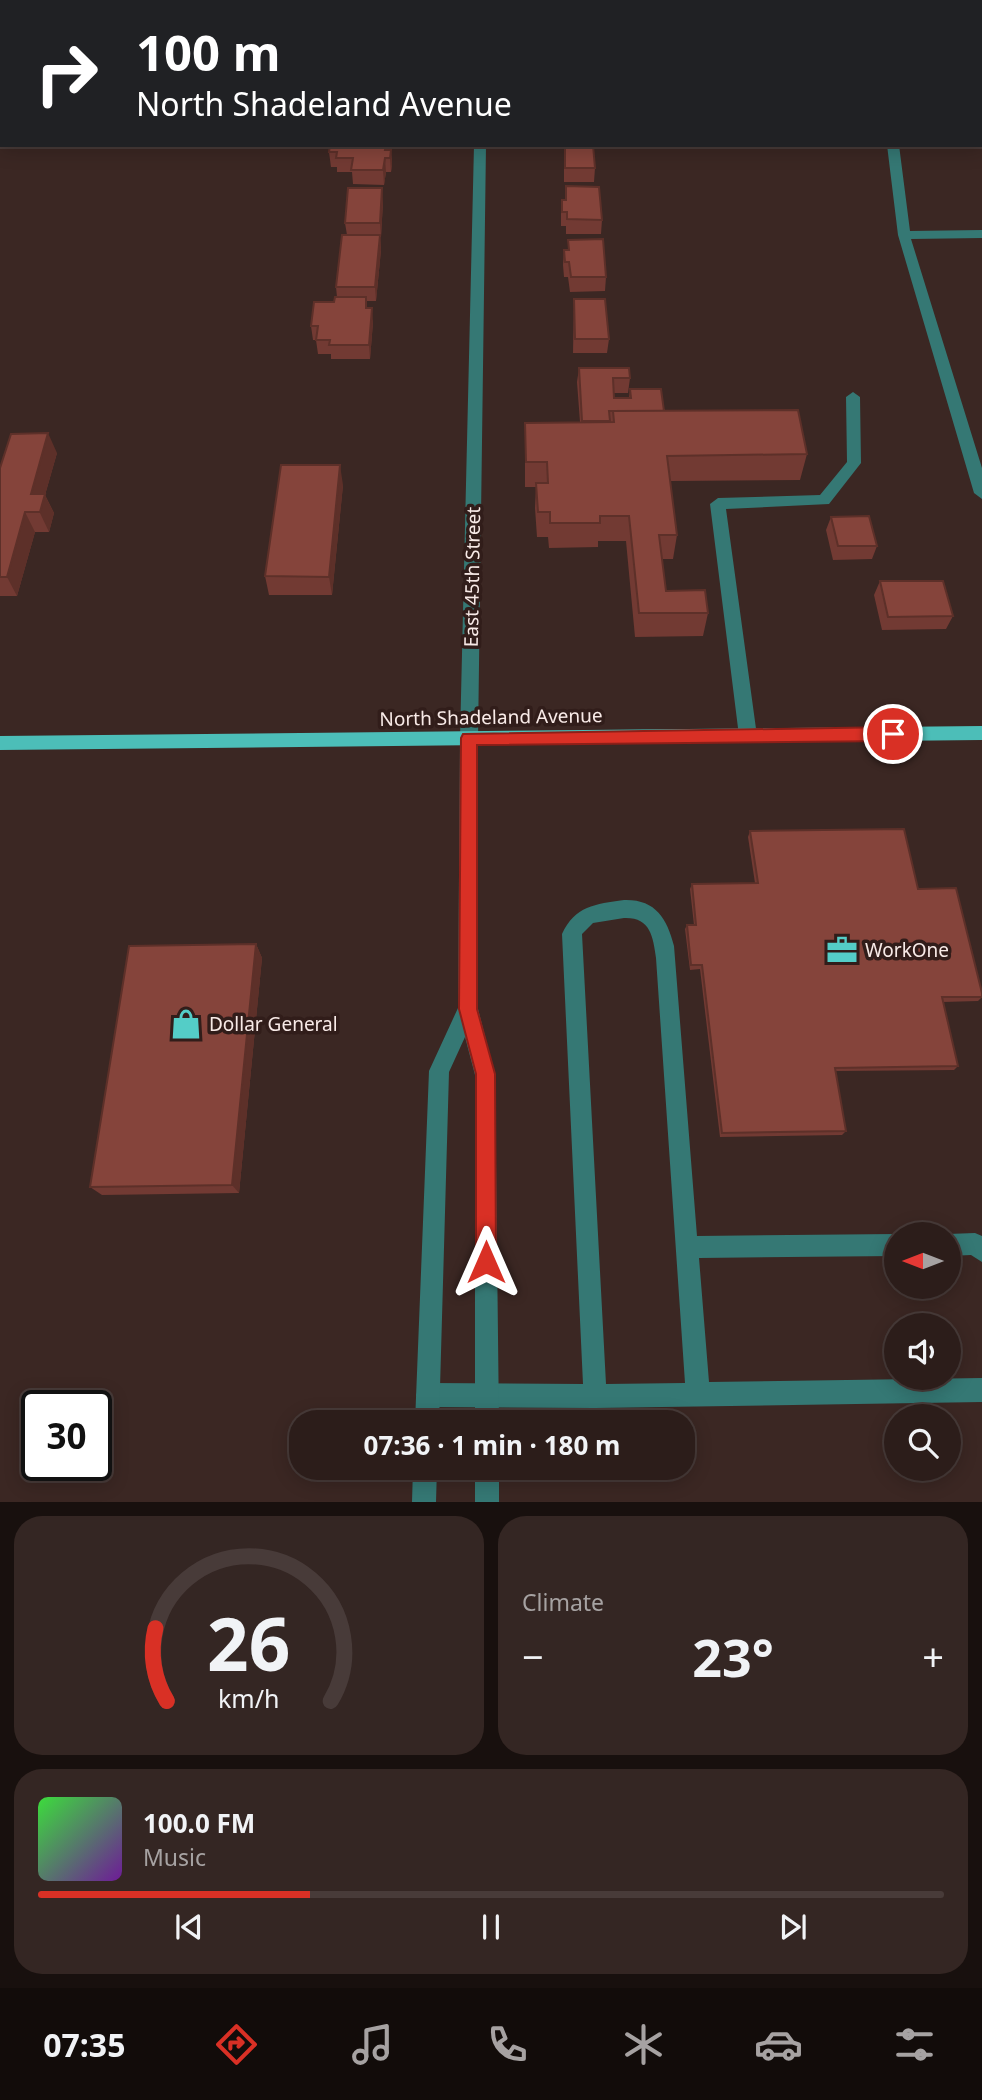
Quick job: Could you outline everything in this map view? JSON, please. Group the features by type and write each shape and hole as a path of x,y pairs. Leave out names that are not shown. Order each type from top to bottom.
{"main road":[{"name":"North Shadeland Avenue","path":"0,743 982,733"}],"street":[{"name":"East 45th Street","path":"480,147 469,738 468,1009 485,1074 487,1410"},
{"path":"893,147 904,235 982,493"},
{"path":"904,235 982,234"},
{"path":"748,736 718,504 824,500 854,463 853,397"},
{"path":"595,1396 572,934 576,922 586,916 631,908 646,912 656,921 663,949 679,1108 698,1394"},
{"name":"East 45th Street","path":"427,1410 439,1071 468,1009"},
{"path":"961,1245 975,1244 982,1251"},
{"path":"687,1247 884,1245"},
{"path":"428,1395 595,1396 982,1390"},
{"path":"424,1502 425,1480"},
{"path":"487,1480 487,1502"}],"building":[{"path":"330,147 386,147 385,150 391,150 390,158 385,158 383,170 351,170 353,158 336,158 337,152 329,152"},
{"path":"565,147 593,147 595,168 565,168"},
{"path":"566,186 599,187 602,220 567,219 567,212 562,212 562,200 566,200"},
{"path":"348,188 382,188 380,223 345,223"},
{"path":"342,235 380,235 375,287 336,287"},
{"path":"603,239 606,277 571,277 564,250 569,250 568,240"},
{"path":"335,297 366,297 366,308 372,308 369,345 329,345 330,340 316,340 318,326 311,326 314,302 334,302"},
{"path":"574,299 605,299 609,339 575,339"},
{"path":"579,368 629,368 630,378 613,378 614,398 631,398 630,389 661,389 664,411 609,411 610,421 582,421"},
{"path":"798,410 807,454 667,456 677,535 659,535 666,591 705,590 708,613 639,613 629,516 600,516 600,523 550,523 550,512 538,512 536,483 548,483 547,462 526,462 525,423 614,422 613,411"},
{"path":"48,433 31,494 45,494 40,512 25,512 7,577 0,577 0,468 11,434"},
{"path":"281,465 340,465 329,577 265,576"},
{"path":"869,516 877,546 838,546 831,517"},
{"path":"880,581 943,581 953,616 888,617"},
{"path":"904,829 918,889 956,888 982,993 982,997 942,997 958,1066 835,1068 846,1131 722,1133 702,965 691,965 687,925 696,925 692,884 758,883 750,831"},
{"path":"256,944 232,1185 90,1187 129,946"}],"place":[{"name":"WorkOne","path":"842,950"},
{"name":"Dollar General","path":"186,1024"}],"route":[{"path":"486,1262 485,1074 468,1009 469,738 893,734"}]}
